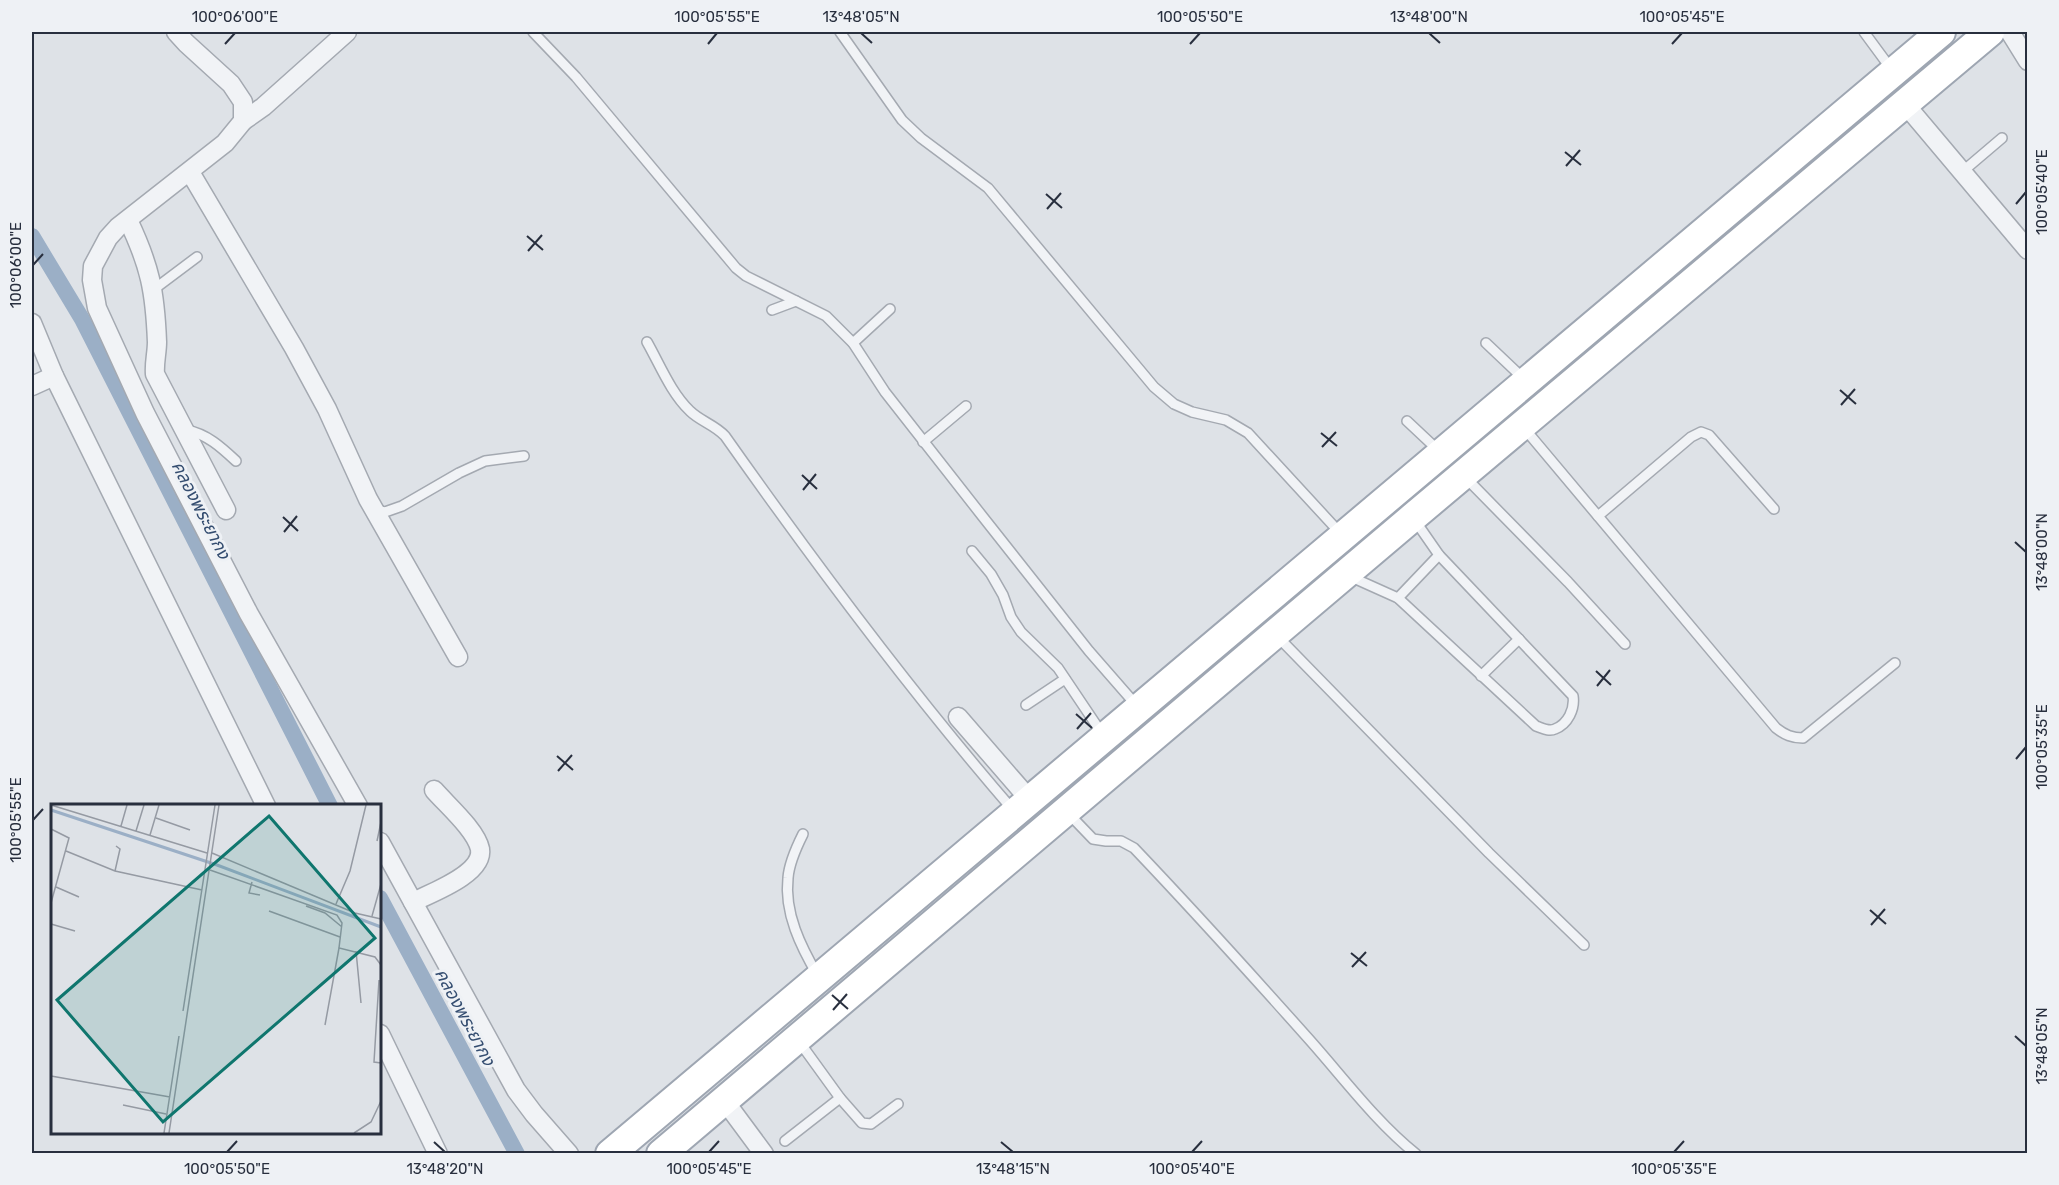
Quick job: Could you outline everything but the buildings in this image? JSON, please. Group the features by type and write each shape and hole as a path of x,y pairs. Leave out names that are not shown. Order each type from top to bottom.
{"main road":[{"path":"610,1154 1941,32"},
{"path":"661,1154 1200,696 1276,635 1990,32"},
{"path":"1179,674 1200,696"}],"street":[{"path":"176,32 231,84 243,102 243,121"},
{"path":"347,32 263,107 243,121 225,143 108,238 93,266 93,280 97,308 145,413 244,603 357,804"},
{"path":"2010,32 2028,61"},
{"path":"1905,104 2028,250"},
{"path":"190,172 300,358 375,510 458,657"},
{"path":"128,220 143,251 153,290 157,348 155,374 226,510"},
{"path":"32,323 54,375 265,804"},
{"path":"32,386 54,375"},
{"path":"958,717 1022,806"},
{"path":"414,902 457,881 469,872 479,858 480,849 473,834 434,790"},
{"path":"381,844 516,1090 569,1154"},
{"path":"381,1036 438,1154"},
{"path":"724,1100 764,1154"}],"lane":[{"path":"533,32 576,77 736,268 746,276 826,316 853,343 885,393 923,442 1039,589 1139,708"},
{"path":"840,32 902,120 921,138 988,188 1154,387 1174,404 1192,412 1226,420 1248,433 1343,536"},
{"path":"1864,32 1893,72"},
{"path":"1962,172 2002,138"},
{"path":"153,290 197,257"},
{"path":"772,310 796,301"},
{"path":"853,343 890,309"},
{"path":"647,342 673,391 692,413 725,436 798,539 937,722 1022,806"},
{"path":"1486,343 1527,381"},
{"path":"923,442 966,406"},
{"path":"1407,421 1441,453"},
{"path":"1522,425 1776,728 1785,735 1803,738 1895,663"},
{"path":"183,430 204,435 236,461"},
{"path":"1598,516 1691,437 1701,432 1709,435 1774,509"},
{"path":"375,510 386,512 402,506 459,473 485,461 524,456"},
{"path":"1463,475 1625,644"},
{"path":"1346,574 1398,598 1536,726 1547,730 1556,729 1565,722 1572,712 1573,696 1438,555 1413,517"},
{"path":"972,551 991,574 1003,595 1011,617 1021,632 1058,668 1104,737"},
{"path":"1398,598 1438,555"},
{"path":"1276,635 1489,853 1584,945"},
{"path":"1482,676 1519,639"},
{"path":"1026,705 1065,679"},
{"path":"1066,810 1093,839 1121,841 1134,848 1210,927 1372,1111 1416,1154"},
{"path":"803,834 790,866 787,881 790,904 802,950 819,978"},
{"path":"796,1038 840,1098 862,1123 871,1124 898,1104"},
{"path":"785,1141 840,1098"}],"waterway":[{"name":"คลองพระยากง","path":"32,236 82,319 329,804"},
{"name":"คลองพระยากง","path":"381,900 517,1154"}]}
